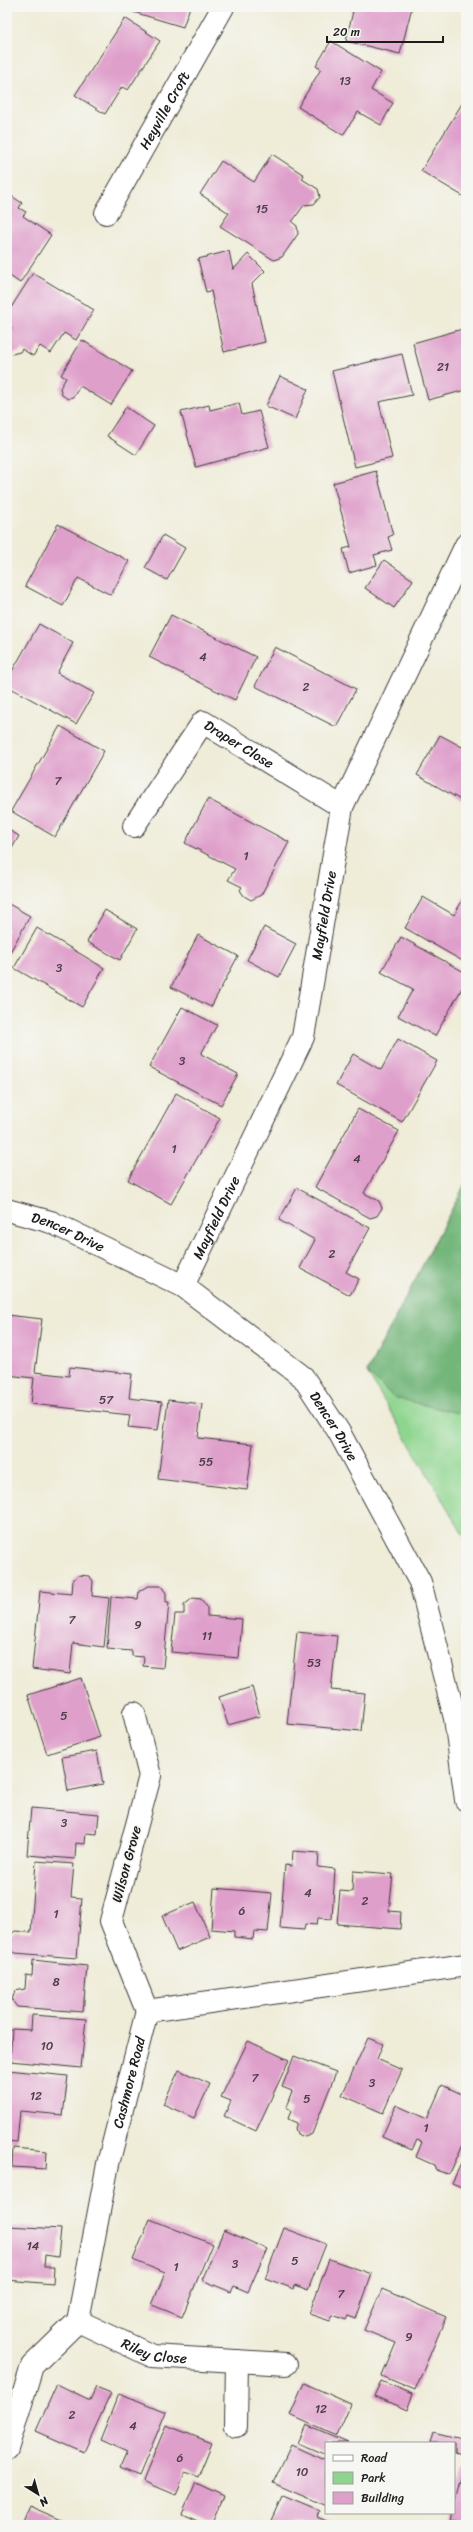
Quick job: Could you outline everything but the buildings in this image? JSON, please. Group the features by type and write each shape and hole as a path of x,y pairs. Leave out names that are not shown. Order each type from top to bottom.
{"street":[{"name":"Heyville Croft","path":"106,213 223,7"},
{"name":"Mayfield Drive","path":"183,1286 303,1037 342,807 466,545"},
{"name":"Draper Close","path":"134,826 203,722 342,807"},
{"name":"Dencer Drive","path":"7,1210 51,1222 183,1286 303,1377 339,1432 420,1582 461,1717 466,1800"},
{"name":"Wilson Grove","path":"134,1713 150,1776 111,1921 147,2011"},
{"path":"147,2011 466,1965"},
{"name":"Cashmore Road","path":"78,2321 108,2164 147,2011"},
{"path":"7,2449 32,2366 78,2321"},
{"name":"Riley Close","path":"78,2321 152,2356 286,2364"},
{"path":"236,2426 237,2361"}],"green space":[{"path":"466,1182 466,1537 465,1538 367,1372"},
{"path":"466,1182 466,1403 457,1413 395,1398 367,1372"}]}
